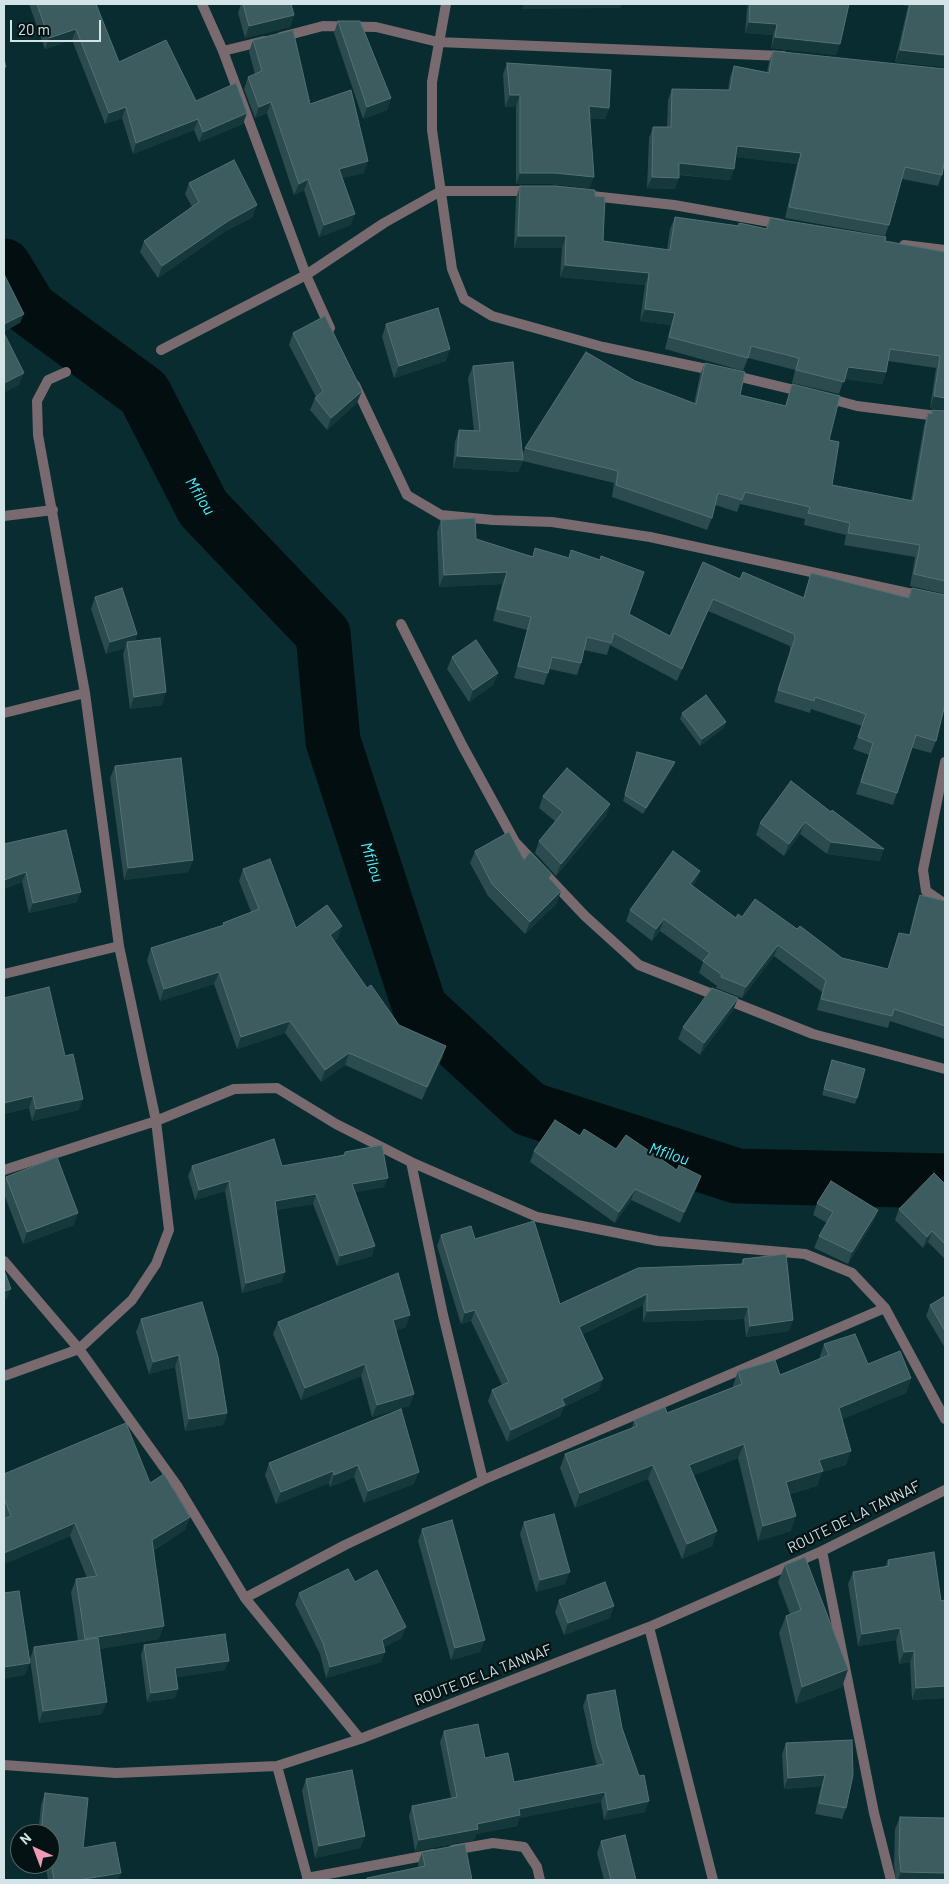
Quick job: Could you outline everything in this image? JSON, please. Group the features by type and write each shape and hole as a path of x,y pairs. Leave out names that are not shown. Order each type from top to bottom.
{"street":[{"path":"202,4 223,51 306,275 334,336"},
{"path":"446,4 432,82 432,130 452,269 464,299 492,316 603,347 721,372 857,406 945,417"},
{"path":"223,51 323,26 376,27 438,42 759,54 798,58"},
{"path":"161,350 306,275 384,222 441,191 542,191"},
{"path":"570,193 674,205 790,226"},
{"path":"896,244 945,250"},
{"path":"349,371 407,495 441,515 493,520 552,522 650,537 945,601"},
{"path":"4,1376 79,1349 132,1300 156,1264 169,1230 156,1121 119,946 85,693 38,435 37,401 48,380 66,372"},
{"path":"4,516 53,510"},
{"path":"401,624 462,745 515,842 585,916 639,965 813,1034 945,1069"},
{"path":"4,713 85,693"},
{"path":"945,762 923,870 926,891 945,904"},
{"path":"4,974 119,946"},
{"path":"4,1170 156,1121 234,1089 277,1088 336,1124 411,1162 537,1217 658,1241 805,1254 852,1273 885,1308 945,1419"},
{"path":"411,1162 443,1315 483,1480"},
{"path":"4,1261 79,1349 178,1487 245,1598 360,1739"},
{"path":"245,1598 345,1545 483,1480 885,1308"},
{"name":"ROUTE DE LA TANNAF","path":"4,1766 116,1773 277,1766 360,1739 649,1627 822,1551 945,1490"},
{"path":"822,1551 874,1813 891,1880"},
{"path":"649,1627 713,1880"},
{"path":"277,1766 308,1879 493,1843 524,1847 537,1867 540,1880"}],"building":[{"path":"37,4 96,4 119,62 166,40 196,101 236,83 247,113 203,132 198,119 136,143 126,107 109,113 76,29 49,38"},
{"path":"243,4 291,4 294,15 249,26"},
{"path":"750,4 849,4 840,44 775,37 777,24 749,22"},
{"path":"910,4 945,4 945,55 900,50"},
{"path":"338,21 360,21 391,98 367,107"},
{"path":"293,30 310,104 351,90 368,161 339,169 355,214 324,225 308,179 299,184 271,102 259,107 248,77 262,71 253,40"},
{"path":"773,51 945,69 945,158 942,175 905,167 889,225 789,207 801,153 737,146 734,169 679,163 679,178 652,177 653,127 671,127 672,89 730,90 734,66 769,73"},
{"path":"507,63 611,70 609,108 589,106 594,177 555,173 520,173 520,95 510,95"},
{"path":"234,160 257,205 228,221 162,266 144,241 199,202 189,183"},
{"path":"520,186 555,186 595,190 595,196 605,197 603,241 670,250 675,217 739,226 739,223 767,229 770,218 886,237 885,241 945,252 945,398 934,396 940,356 890,349 886,372 848,367 844,382 796,370 799,358 751,346 748,358 669,337 675,313 645,309 649,273 565,265 566,236 518,236"},
{"path":"4,274 24,314 4,324"},
{"path":"438,308 450,349 399,366 386,324"},
{"path":"325,316 362,391 331,418 315,398 323,391 293,333"},
{"path":"4,333 24,373 4,383"},
{"path":"586,352 635,381 696,404 705,363 745,372 740,395 786,406 792,384 840,396 829,440 839,442 832,485 913,501 928,413 932,414 932,410 945,411 945,581 914,574 920,545 848,533 850,523 808,513 810,507 745,492 742,500 718,493 712,518 616,485 618,471 525,448"},
{"path":"513,362 523,460 457,456 459,430 480,431 473,366"},
{"path":"475,518 476,539 533,557 535,548 569,558 571,550 600,560 601,556 644,572 629,614 670,636 703,562 740,579 743,572 804,598 811,573 909,598 912,588 945,595 945,704 936,741 916,735 897,793 861,782 873,743 858,737 866,714 815,697 814,701 778,690 795,638 794,634 713,599 682,669 614,633 611,643 587,637 581,663 552,657 548,673 518,666 531,617 497,609 507,572 444,575 441,520"},
{"path":"122,588 137,634 110,642 95,597"},
{"path":"160,638 166,692 134,697 127,642"},
{"path":"476,640 498,673 473,690 452,657"},
{"path":"706,695 726,722 702,739 682,713"},
{"path":"637,752 675,762 646,808 625,795"},
{"path":"181,758 193,860 128,868 115,766"},
{"path":"567,768 610,804 561,864 539,841 563,812 543,796"},
{"path":"791,781 884,849 831,842 805,822 789,844 760,823"},
{"path":"66,830 81,892 33,903 26,872 4,880 4,844"},
{"path":"509,832 524,860 530,852 552,874 549,878 561,891 530,922 492,884 475,851"},
{"path":"673,851 700,871 690,884 736,918 738,914 742,917 755,899 797,929 800,926 842,958 888,969 899,933 910,935 920,895 945,901 945,1026 894,1009 892,1016 821,999 826,980 778,945 746,987 721,977 722,975 703,961 710,953 664,919 656,929 630,910"},
{"path":"270,859 296,928 327,905 342,926 330,935 367,988 371,985 399,1025 446,1046 427,1087 349,1053 325,1070 290,1021 241,1037 219,972 164,989 151,948 224,925 223,923 259,909 243,869"},
{"path":"49,987 65,1056 73,1054 83,1099 36,1109 33,1096 4,1103 4,998"},
{"path":"712,988 738,998 704,1043 683,1027"},
{"path":"832,1060 865,1069 857,1098 824,1089"},
{"path":"555,1120 580,1136 584,1129 616,1149 626,1135 677,1170 679,1165 701,1176 684,1212 635,1189 619,1212 534,1151"},
{"path":"274,1139 282,1166 345,1155 345,1152 382,1145 388,1178 352,1184 375,1246 340,1256 316,1194 275,1201 285,1272 246,1283 229,1181 199,1190 192,1166"},
{"path":"57,1157 78,1213 27,1232 6,1177"},
{"path":"934,1173 945,1184 945,1244 932,1231 927,1237 899,1209"},
{"path":"831,1181 878,1210 852,1252 819,1236 833,1212 817,1203"},
{"path":"534,1221 560,1304 638,1268 743,1264 743,1259 786,1254 793,1320 750,1326 748,1307 647,1311 647,1294 579,1327 603,1379 562,1399 565,1405 511,1430 492,1390 509,1382 475,1310 465,1313 441,1235 471,1226 475,1239"},
{"path":"4,1270 11,1289 4,1291"},
{"path":"398,1273 410,1315 393,1320 414,1394 377,1405 365,1364 305,1388 278,1322"},
{"path":"945,1296 945,1331 930,1305"},
{"path":"202,1302 218,1357 227,1413 189,1419 179,1355 153,1362 141,1319"},
{"path":"855,1334 868,1364 900,1351 911,1378 839,1408 851,1451 819,1460 823,1471 786,1482 796,1516 763,1526 744,1444 689,1465 717,1531 687,1544 653,1465 580,1493 565,1454 637,1426 634,1420 665,1407 667,1413 742,1384 738,1371 775,1360 780,1375 829,1355 824,1344"},
{"path":"401,1409 419,1472 368,1491 358,1465 334,1475 333,1471 281,1492 269,1463"},
{"path":"126,1423 150,1483 164,1474 190,1517 152,1540 164,1626 85,1639 76,1579 97,1576 75,1523 4,1553 4,1519 11,1516 4,1498 4,1474"},
{"path":"554,1514 570,1572 540,1580 524,1522"},
{"path":"452,1520 485,1640 455,1648 422,1529"},
{"path":"934,1552 941,1601 945,1600 945,1686 916,1688 914,1651 904,1652 900,1628 862,1634 853,1572 889,1566 888,1560"},
{"path":"805,1557 848,1669 802,1687 786,1616 801,1610 785,1565"},
{"path":"348,1569 355,1582 377,1570 406,1627 382,1640 385,1652 330,1667 323,1643 299,1593"},
{"path":"605,1582 614,1606 568,1623 559,1600"},
{"path":"19,1591 30,1663 4,1667 4,1593"},
{"path":"225,1634 229,1661 175,1668 178,1689 151,1693 144,1645"},
{"path":"98,1638 107,1702 43,1711 34,1647"},
{"path":"615,1690 622,1728 639,1776 644,1775 649,1801 608,1810 605,1792 519,1809 520,1815 477,1824 478,1829 419,1840 412,1806 457,1797 444,1731 478,1724 485,1758 508,1753 514,1782 604,1764 597,1745 587,1695"},
{"path":"852,1740 853,1775 846,1808 819,1803 825,1775 788,1778 786,1743"},
{"path":"352,1770 365,1836 319,1846 306,1779"},
{"path":"45,1793 88,1798 83,1848 115,1842 121,1873 78,1880 54,1880 53,1874 60,1874 60,1824 42,1824"},
{"path":"900,1817 945,1818 945,1873 901,1872 899,1853"},
{"path":"625,1835 636,1880 611,1880 601,1841"},
{"path":"465,1844 472,1880 367,1880 367,1878 425,1866 422,1852"}],"waterway":[{"name":"Mfilou","path":"4,266 30,309 144,393 203,508 323,634 333,741 420,1008 529,1109 737,1176 945,1181"}]}
